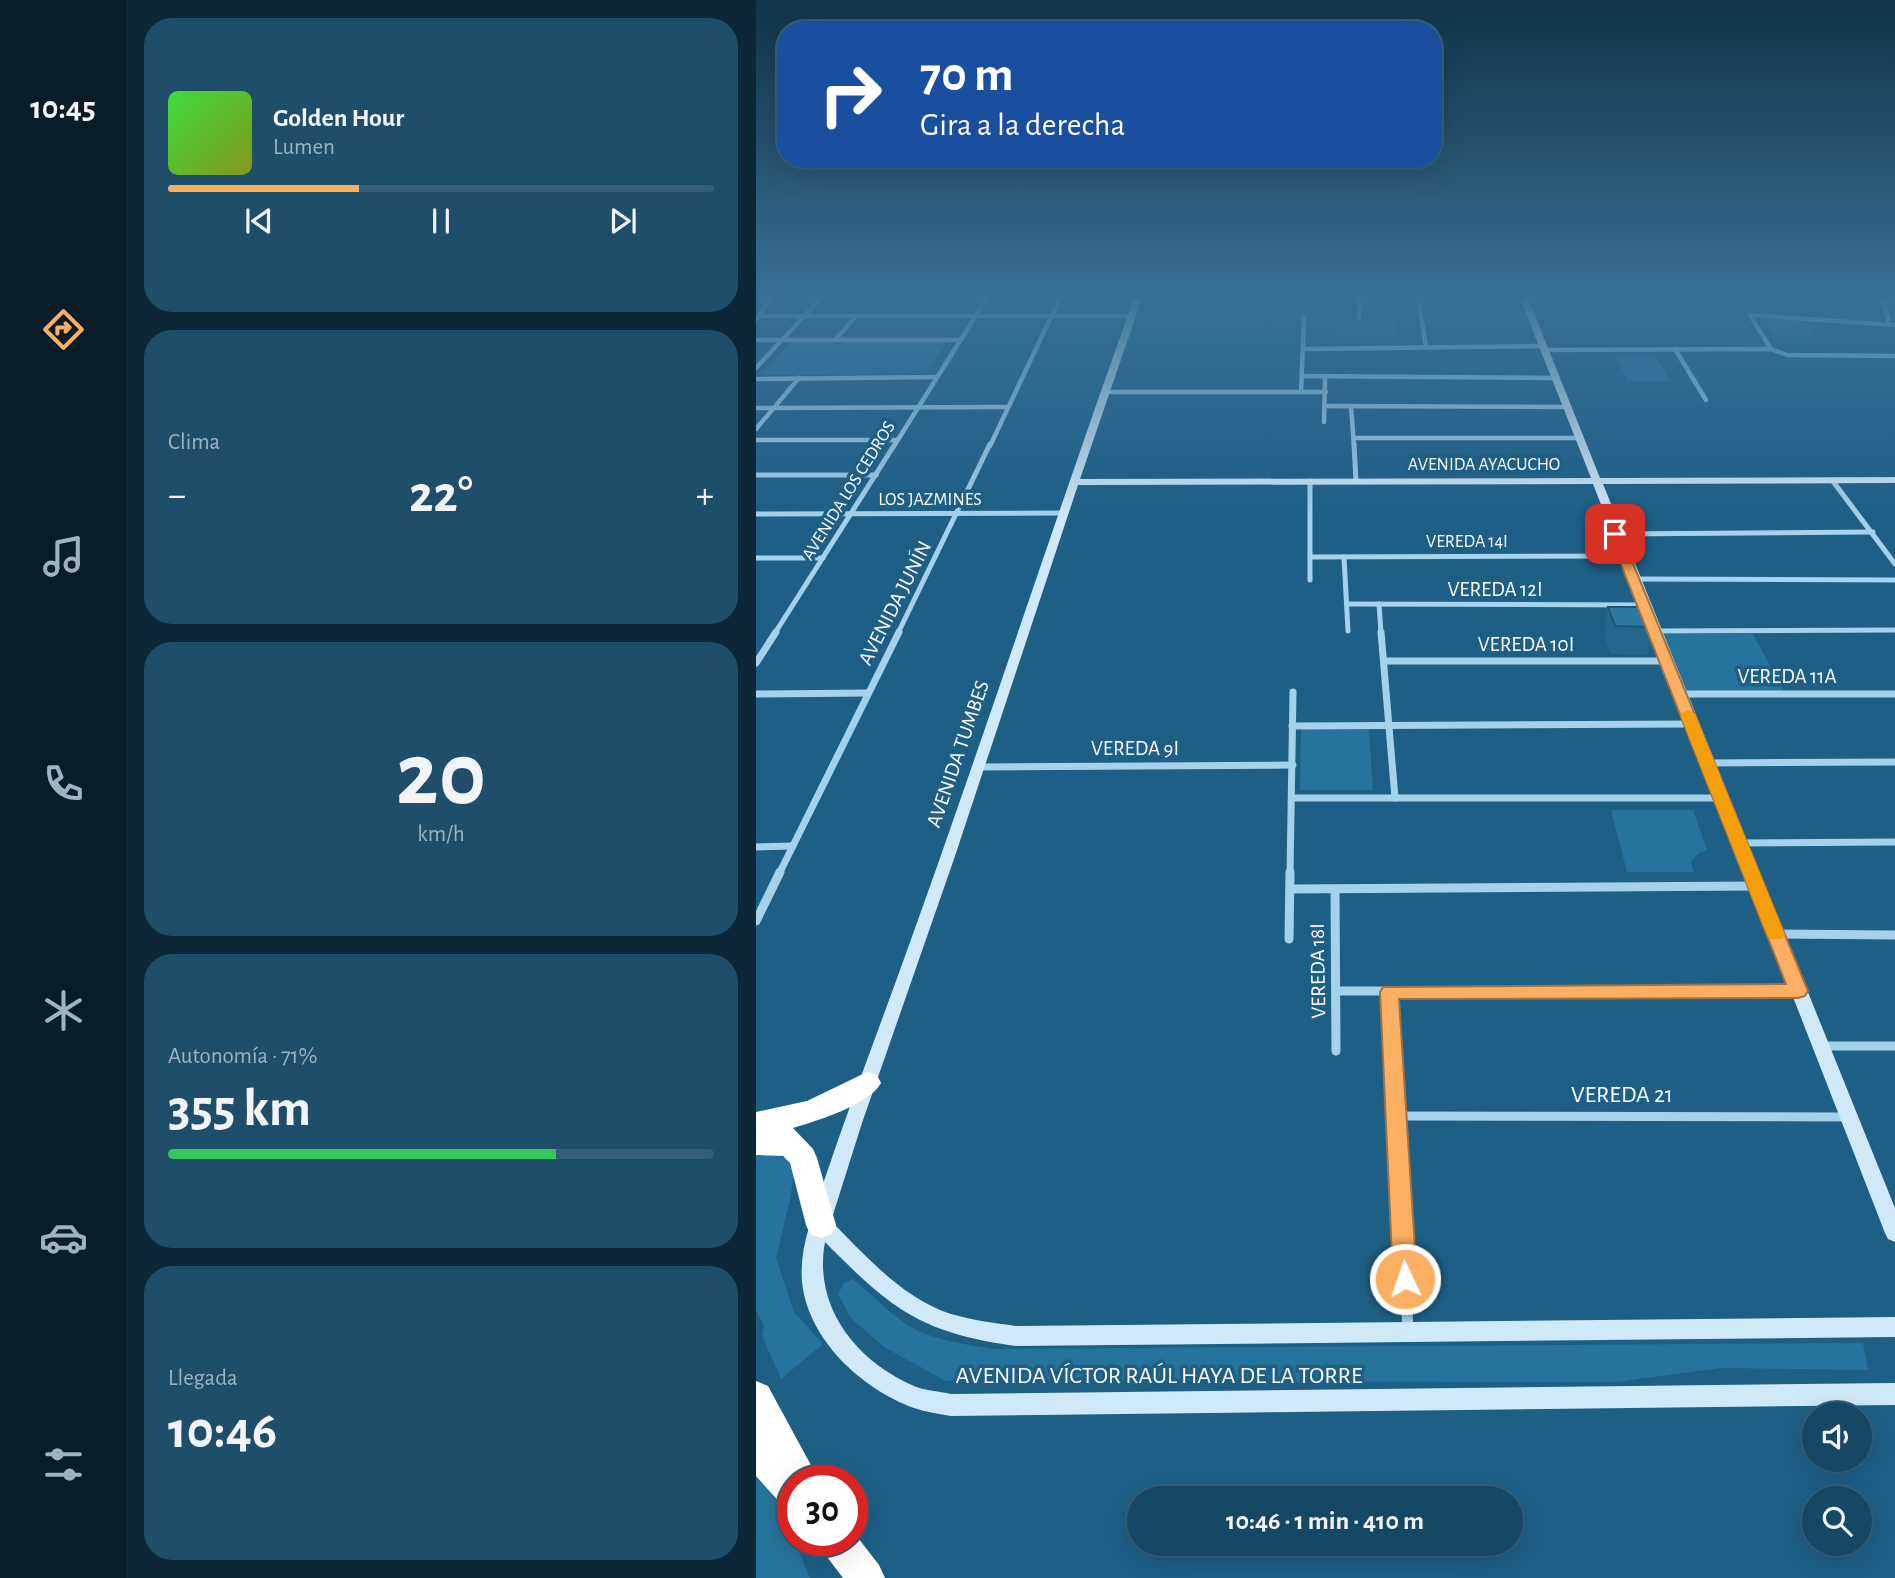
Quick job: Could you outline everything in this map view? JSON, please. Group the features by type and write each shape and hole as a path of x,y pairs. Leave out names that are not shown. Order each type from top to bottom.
{"highway":[{"path":"760,1129 827,1107 867,1083"},
{"path":"760,1129 791,1144 803,1158 821,1225"},
{"path":"756,1398 793,1465"},
{"path":"756,1450 777,1473"},
{"path":"849,1556 866,1578"}],"street":[{"name":"AVENIDA LOS CEDROS","path":"756,663 940,372"},
{"name":"AVENIDA JUNÍN","path":"756,920 1024,372"},
{"name":"AVENIDA TUMBES","path":"821,1225 867,1083 1112,372"},
{"path":"1301,392 1302,372"},
{"path":"1552,372 1895,1233"},
{"path":"1689,372 1706,400"},
{"path":"1302,376 1554,378"},
{"path":"756,379 937,377"},
{"path":"1324,422 1325,377"},
{"path":"756,429 799,378"},
{"path":"1105,392 1326,392"},
{"path":"1325,406 1565,407"},
{"path":"1351,406 1356,481"},
{"path":"756,408 1007,407"},
{"path":"1353,438 1578,438"},
{"path":"756,440 897,440"},
{"path":"756,475 876,475"},
{"path":"1832,480 1892,556 1895,564"},
{"name":"AVENIDA AYACUCHO","path":"1073,482 1895,480"},
{"path":"1310,481 1310,580"},
{"name":"LOS JAZMINES","path":"756,514 1062,513"},
{"path":"1615,534 1873,532"},
{"name":"VEREDA 14I","path":"1310,557 1624,556"},
{"path":"1344,557 1348,631"},
{"path":"756,558 823,558"},
{"path":"1634,579 1895,580"},
{"name":"VEREDA 12I","path":"1347,604 1644,605"},
{"path":"1379,604 1395,797"},
{"path":"1654,631 1895,630"},
{"name":"VEREDA 10I","path":"1385,662 1666,661"},
{"path":"1289,939 1293,692"},
{"path":"756,694 868,693"},
{"name":"VEREDA 11A","path":"1680,694 1895,694"},
{"path":"1292,726 1692,724"},
{"path":"1707,763 1895,762"},
{"name":"VEREDA 9I","path":"978,766 1293,765"},
{"path":"1293,798 1721,798"},
{"path":"1739,843 1895,842"},
{"path":"756,847 793,846"},
{"path":"1290,889 1756,886"},
{"name":"VEREDA 18I","path":"1335,890 1336,1051"},
{"path":"1776,934 1895,935"},
{"path":"1337,991 1798,991"},
{"path":"1390,992 1408,1333"},
{"path":"1820,1046 1895,1046"},
{"name":"VEREDA 21","path":"1396,1116 1848,1116"},
{"name":"AVENIDA VÍCTOR RAÚL HAYA DE LA TORRE","path":"821,1225 888,1291 903,1302 943,1322 987,1333 1030,1336 1895,1327"},
{"name":"AVENIDA VÍCTOR RAÚL HAYA DE LA TORRE","path":"821,1225 811,1264 819,1312 839,1341 872,1374 911,1396 951,1405 1895,1394"}],"shaded area":[{"path":"764,372 928,372 926,374 761,375"},
{"path":"1623,372 1665,372 1670,381 1628,381"},
{"path":"1661,634 1753,634 1784,691 1683,692"},
{"path":"1301,728 1369,728 1373,790 1300,790"},
{"path":"1611,810 1693,810 1707,850 1699,853 1691,862 1694,872 1627,872"},
{"path":"756,1153 787,1159 794,1173 776,1258 794,1312 823,1344 781,1379 762,1336 764,1326 756,1310"},
{"path":"853,1279 895,1316 923,1333 993,1349 1863,1343 1868,1370 1721,1368 1617,1382 946,1381 884,1347 851,1318 838,1294 844,1283"},
{"path":"756,1474 777,1502 777,1556 801,1556 810,1578 756,1578"}],"building":[{"path":"1608,607 1644,607 1652,627 1615,626"}],"slow traffic":[{"path":"1688,714 1776,935"}],"route":[{"path":"1405,1279 1390,992 1798,991 1615,534"}]}
